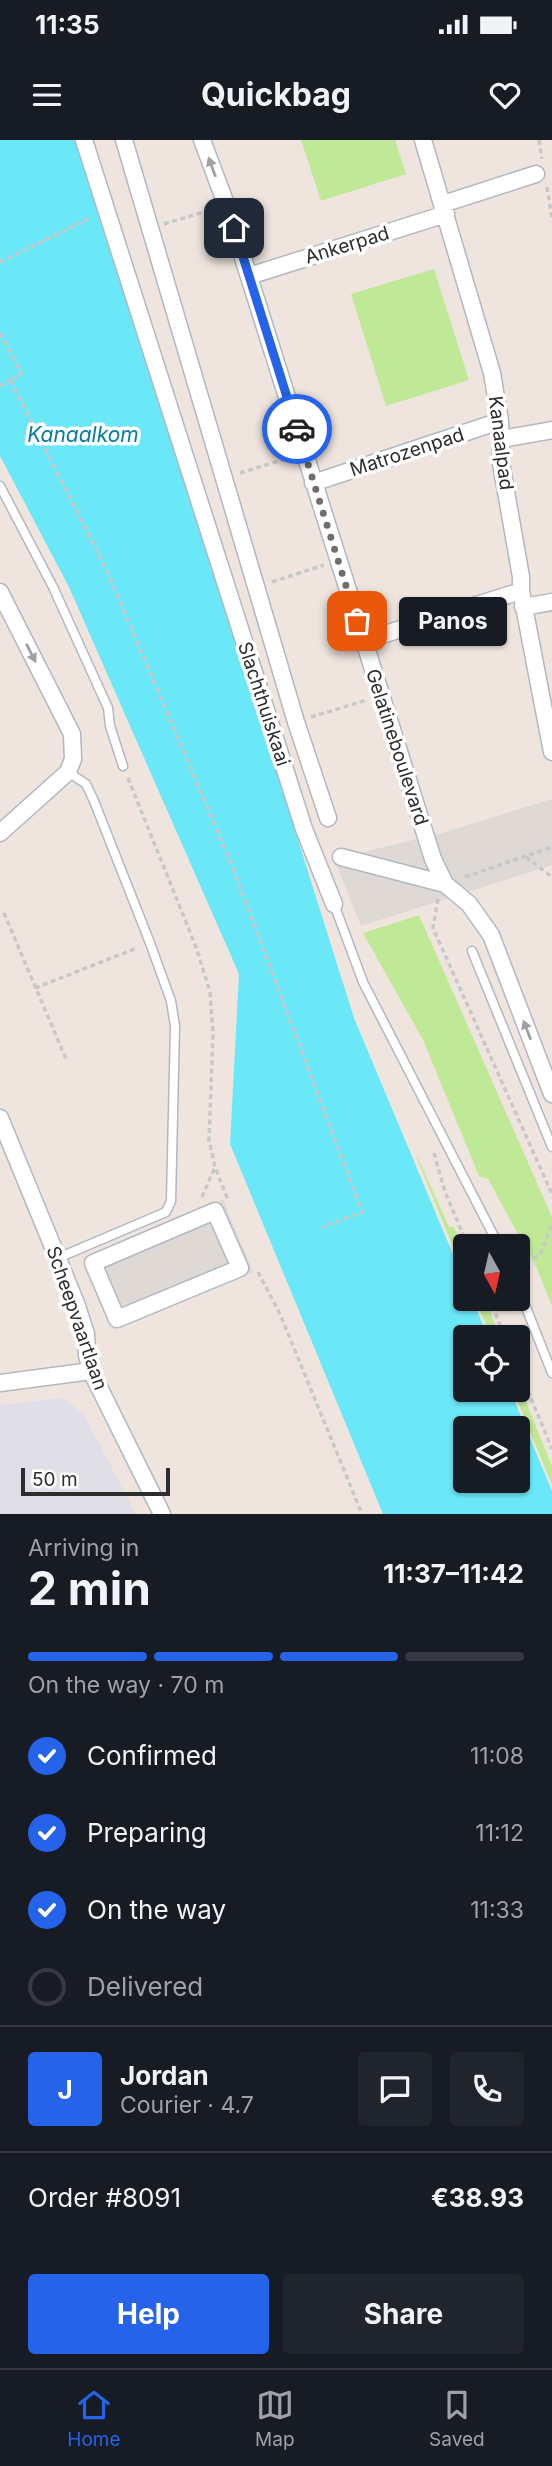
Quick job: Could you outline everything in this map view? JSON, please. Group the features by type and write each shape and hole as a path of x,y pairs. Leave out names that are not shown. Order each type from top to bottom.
{"street":[{"name":"Slachthuiskaai","path":"84,140 304,829 334,904"},
{"name":"Slachthuiskaai","path":"124,140 296,722 328,818"},
{"name":"Gelatineboulevard","path":"202,140 226,204 426,838 444,884 469,904 491,935 552,1094"},
{"name":"Kanaalpad","path":"423,140 492,373 502,439 501,463 522,577 522,599 552,752"},
{"name":"Ankerpad","path":"248,276 444,209 536,174"},
{"name":"Matrozenpad","path":"313,484 500,421"},
{"path":"502,439 552,430"},
{"path":"0,592 72,734 73,759 68,772 0,832"},
{"path":"363,641 522,599 552,602"},
{"path":"341,857 444,884"},
{"name":"Scheepvaartlaan","path":"0,1118 86,1334 91,1371 162,1514"},
{"path":"215,1211 240,1268 117,1319 93,1263 192,1221 215,1211"},
{"path":"0,1383 91,1371"}],"lane":[{"path":"0,486 53,587 108,708 110,726 123,766"},
{"path":"58,1258 166,1212 171,1201 175,1026 171,1000 86,784 68,772"},
{"name":"Slachthuiskaai","path":"334,904 363,982 493,1234"},
{"path":"472,951 552,1147"},
{"path":"527,1311 552,1373"}],"path":[{"path":"164,225 205,211"},
{"path":"0,262 92,216 96,230"},
{"path":"0,333 21,374 0,386"},
{"path":"10,380 107,571 230,861 362,1212 322,1227"},
{"path":"242,472 283,460"},
{"path":"273,581 308,570"},
{"path":"304,719 349,705"},
{"path":"123,766 196,947 210,992 213,1033 209,1140 215,1167 230,1203"},
{"path":"552,847 444,884 436,903 433,928 552,1194"},
{"path":"525,856 552,877"},
{"path":"4,913 66,1059"},
{"path":"35,988 150,943"},
{"path":"432,1145 445,1192 463,1234"},
{"path":"192,1221 215,1167"},
{"path":"530,1260 540,1255 552,1224"},
{"path":"254,1263 280,1314 362,1514"},
{"path":"530,1396 552,1449"}],"shaded area":[{"path":"552,799 552,865 361,926 334,859 442,833"},
{"path":"223,1199 253,1272 113,1329 83,1258"},
{"path":"62,1398 83,1413 136,1514 0,1514 0,1405"}],"green space":[{"path":"301,140 395,140 406,174 321,201"},
{"path":"434,269 469,380 386,406 351,294"},
{"path":"419,915 552,1217 552,1306 530,1256 530,1234 518,1234 488,1179 479,1176 423,1040 363,933"},
{"path":"416,1156 449,1227 454,1227 457,1234 453,1234 453,1247"},
{"path":"480,1311 490,1311 495,1325 486,1325"},
{"path":"518,1402 526,1402 552,1466 552,1485 530,1431 530,1416 524,1416"}],"water":[{"name":"Kanaalkom","path":"0,140 78,140 354,1018 453,1254 453,1311 477,1311 483,1325 453,1325 453,1402 515,1402 521,1416 453,1416 453,1493 530,1493 530,1438 552,1491 552,1514 383,1514 230,1144 239,974 69,587 0,456"}],"way so far":[{"path":"297,429 357,621"}],"place":[{"name":"Panos","path":"357,621"}],"route":[{"path":"234,228 297,429"}]}
